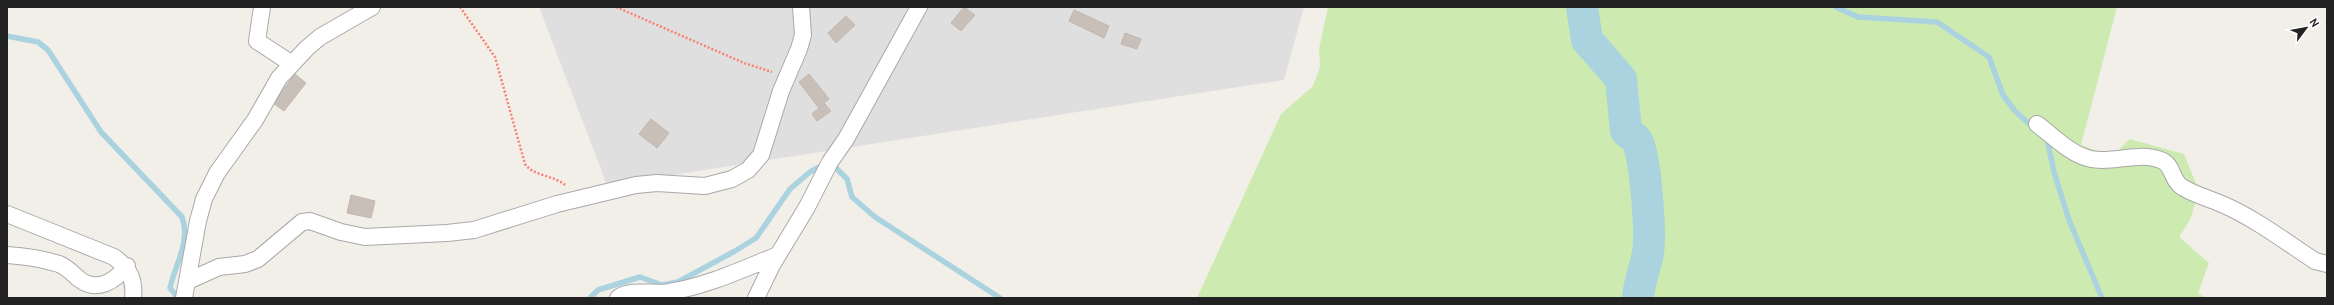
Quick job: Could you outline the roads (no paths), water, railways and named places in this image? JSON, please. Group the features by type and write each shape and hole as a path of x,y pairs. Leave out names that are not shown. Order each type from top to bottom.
{"street":[{"path":"262,7 257,41 292,64"},
{"path":"184,298 198,221 204,199 217,173 255,120 279,78 292,64 320,37 372,7"},
{"path":"188,281 219,267 245,264 258,259 302,222 310,221 341,232 365,237 447,233 474,230 530,212 643,185 657,183 705,186 732,179 748,170 761,155 774,112 803,35 801,7"},
{"path":"756,298 778,255 807,207 830,162 846,139 919,7"},
{"path":"2037,124 2077,153 2089,159 2104,161 2148,157 2164,162 2176,182 2182,187 2225,205 2315,261 2327,264"},
{"path":"7,214 114,257 126,266 134,287 132,298"},
{"path":"7,255 21,255 59,264 88,284 108,283 114,280 126,266"},
{"path":"618,298 625,294 663,293 683,290 778,255"}],"waterway":[{"path":"1582,7 1587,40 1621,79 1626,131 1637,141 1643,162 1647,196 1649,244 1638,298"},
{"path":"1836,7 1858,17 1937,22 1989,57 2003,95 2015,111 2034,128"},
{"path":"7,36 38,42 48,50 101,132 182,217 185,235 170,288 178,298"},
{"path":"2045,137 2047,139 2054,172 2069,220 2102,298"},
{"path":"831,163 847,179 852,197 875,217 1000,298"},
{"path":"590,298 598,290 640,277 662,285 678,282 735,251 756,238 790,189 810,172 823,165"}]}
